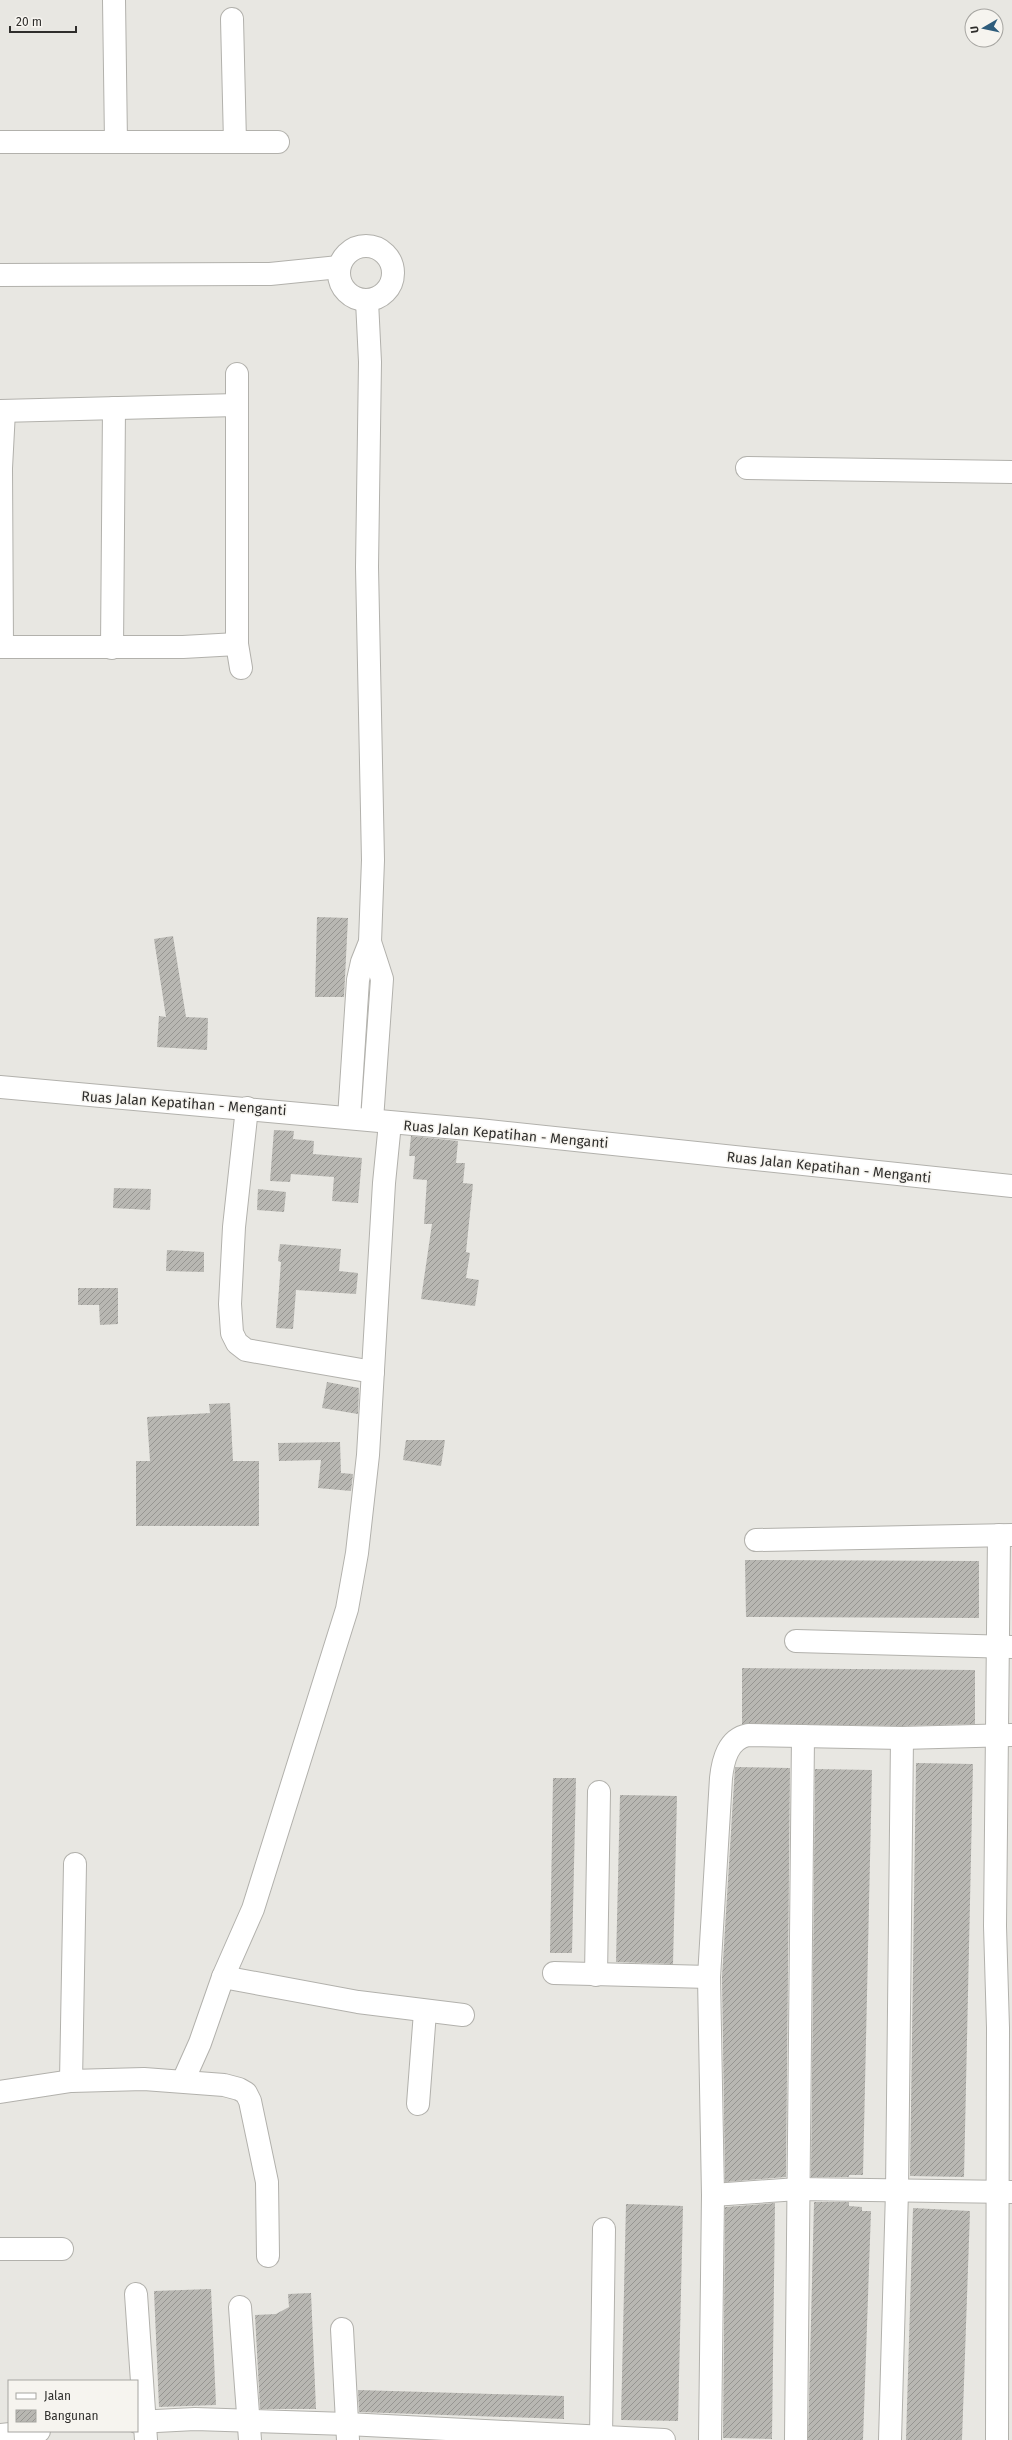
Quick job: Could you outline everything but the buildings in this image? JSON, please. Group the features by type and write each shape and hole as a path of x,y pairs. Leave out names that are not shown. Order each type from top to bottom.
{"street":[{"path":"114,0 116,142"},
{"path":"232,19 235,142"},
{"path":"0,142 278,142"},
{"path":"365,246 374,247 388,258 392,266 391,284 379,297 366,301 354,298 346,292 339,281 339,267 348,252 365,246"},
{"path":"0,275 270,274 339,267"},
{"path":"349,1118 358,980 362,962 370,942 373,860 367,568 370,362 366,301"},
{"path":"236,374 237,644 241,668"},
{"path":"237,406 2,411 1,646 112,648 183,647 237,644"},
{"path":"112,648 114,408"},
{"path":"748,468 1012,472"},
{"path":"183,2081 200,2043 223,1977 253,1908 347,1608 357,1553 368,1456 374,1372 381,1121 382,979 370,942"},
{"name":"Ruas Jalan Kepatihan - Menganti","path":"0,1087 381,1121 636,1146 1012,1186"},
{"path":"247,1108 232,1248 230,1304 232,1334 237,1343 246,1350 374,1372"},
{"path":"756,1540 1006,1535 1004,1839 996,1910 1005,2022 1004,2192 997,2440"},
{"path":"796,1641 1005,1647"},
{"path":"710,2440 713,2195 709,1977 721,1778 727,1752 736,1739 748,1734 902,1738 1005,1735"},
{"path":"796,2440 802,1736"},
{"path":"890,2440 897,2191 902,1738"},
{"path":"596,1975 599,1792"},
{"path":"71,2081 75,1864"},
{"path":"996,1910 1012,1895"},
{"path":"554,1973 709,1977"},
{"path":"223,1977 350,2001 425,2012 463,2015"},
{"path":"418,2104 425,2012"},
{"path":"0,2092 71,2081 144,2079 224,2085 239,2089 246,2093 250,2101 267,2182 268,2256"},
{"path":"713,2195 798,2189 1004,2192"},
{"path":"601,2436 604,2229"},
{"path":"0,2249 62,2249"},
{"path":"136,2294 143,2428 195,2419 249,2430 348,2432 426,2430 601,2436 664,2440"},
{"path":"240,2307 249,2430"},
{"path":"342,2329 348,2432"},
{"path":"0,2435 29,2432"}]}
